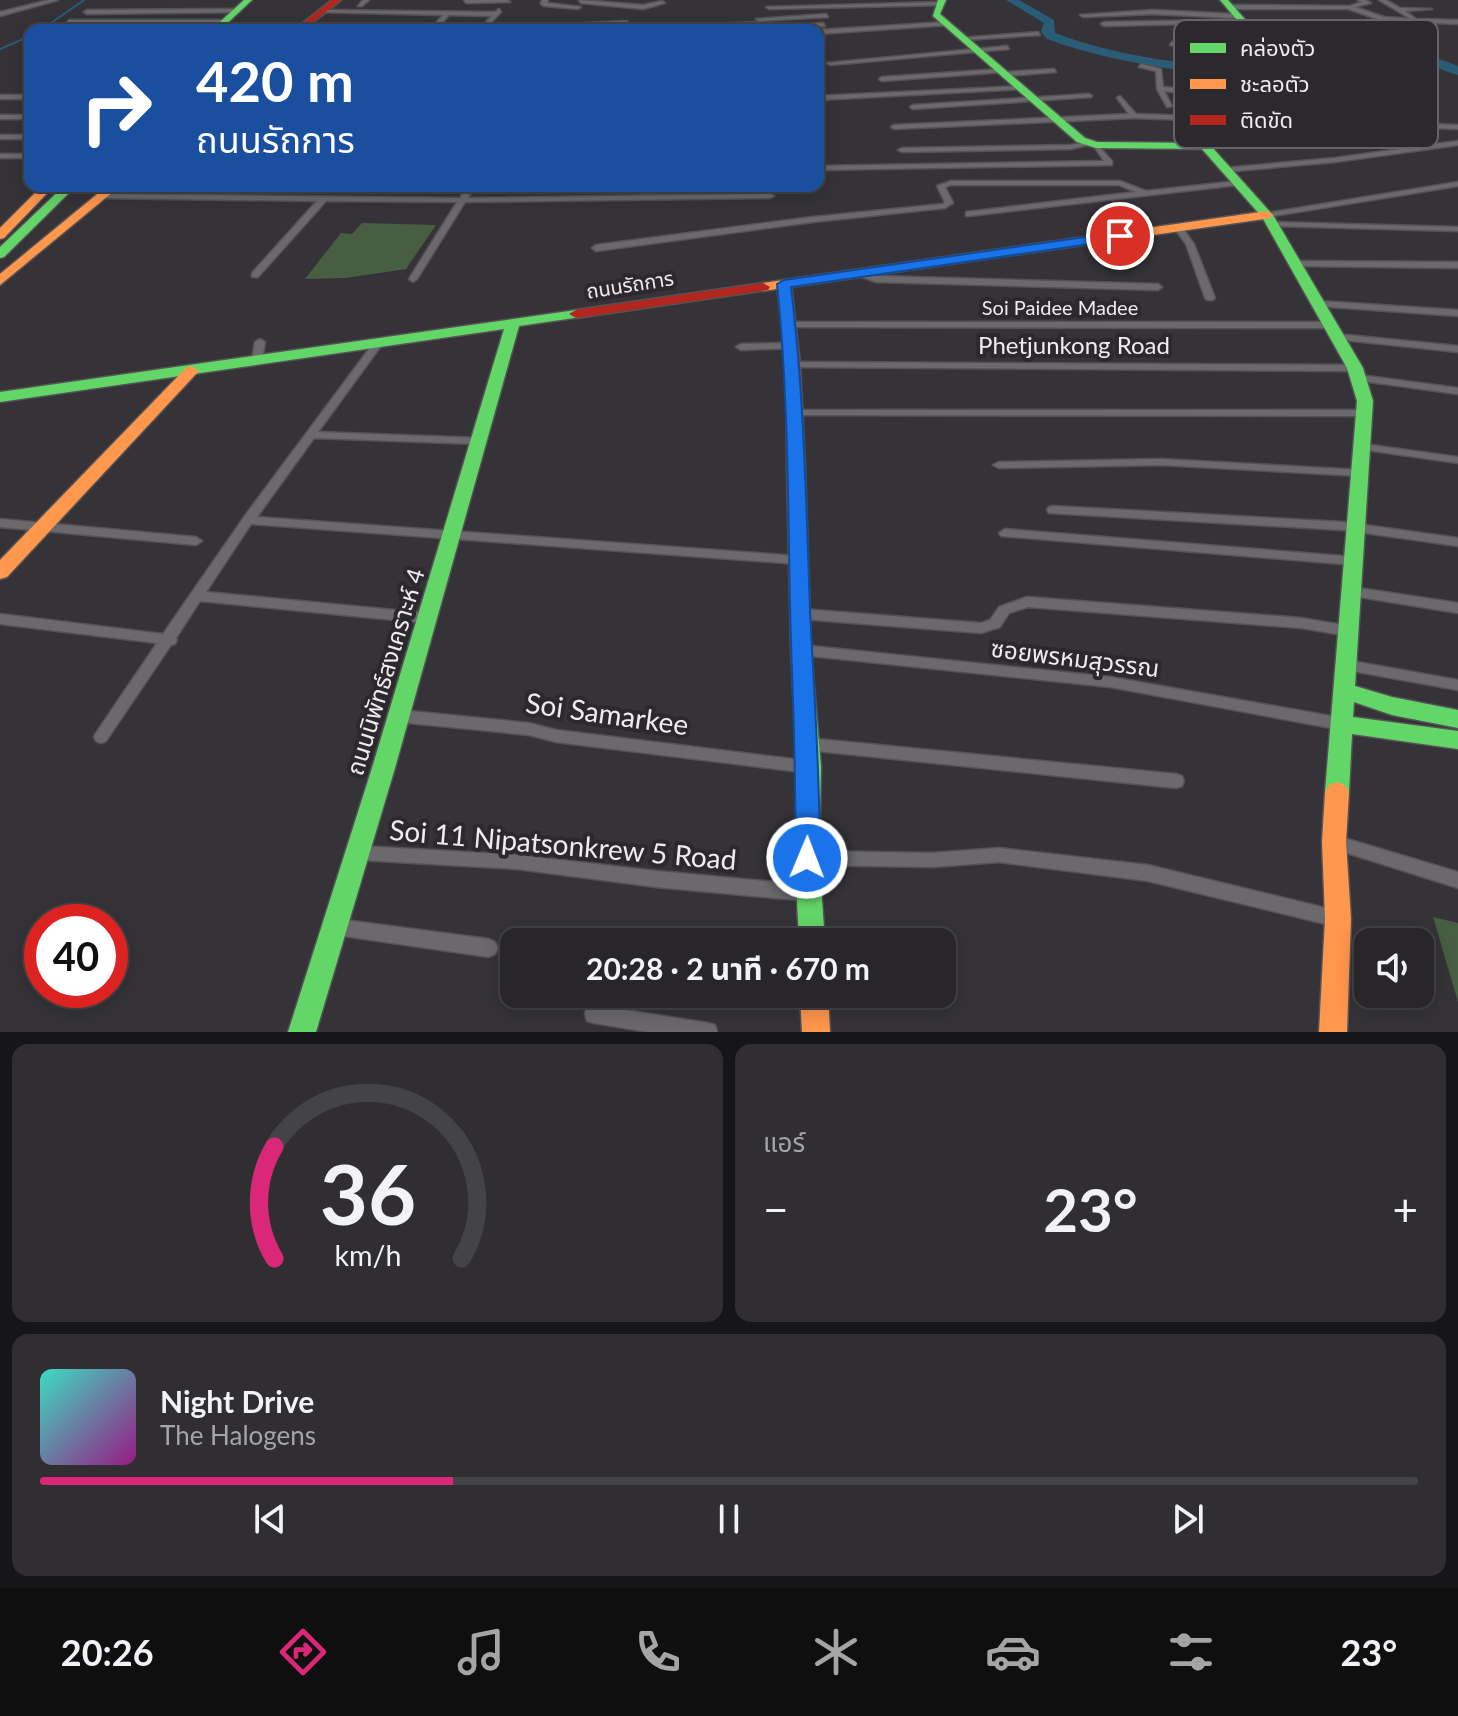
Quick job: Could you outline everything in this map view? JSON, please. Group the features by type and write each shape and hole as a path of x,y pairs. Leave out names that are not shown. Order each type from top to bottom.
{"street":[{"path":"0,14 55,0"},
{"path":"69,22 232,19 262,0"},
{"path":"306,24 337,0"},
{"path":"360,5 366,0"},
{"path":"545,0 544,4 549,6 606,3 643,7 662,3"},
{"path":"1352,8 1353,5 1368,3 1361,0"},
{"path":"1382,0 1417,20"},
{"path":"466,1 508,1"},
{"path":"487,24 508,1"},
{"path":"760,24 770,4 942,2 936,14 1054,119 1092,144 1109,163 824,168"},
{"path":"567,24 580,3"},
{"path":"606,3 603,9 660,10 655,9"},
{"path":"435,13 444,4"},
{"path":"1083,15 1352,8 1383,19 1401,20"},
{"path":"1398,9 1429,9"},
{"path":"87,12 232,19"},
{"path":"321,12 496,14"},
{"path":"1104,24 1233,12"},
{"path":"438,24 448,13"},
{"path":"766,24 826,16"},
{"path":"1438,21 1458,22"},
{"path":"614,24 627,23"},
{"path":"824,32 947,24"},
{"path":"964,38 1038,34"},
{"path":"830,63 1007,48"},
{"path":"1141,66 1159,70 1160,89 1169,106"},
{"path":"882,79 1054,71"},
{"path":"1160,89 1174,90"},
{"path":"913,107 1028,93"},
{"path":"824,98 1028,93 1089,96"},
{"path":"0,97 24,97"},
{"path":"1120,98 1134,116"},
{"path":"894,127 1174,116"},
{"path":"0,117 24,117"},
{"path":"1438,125 1458,127"},
{"path":"0,137 24,137"},
{"path":"1438,146 1458,143"},
{"path":"902,150 1092,144 1174,145"},
{"path":"1207,148 1270,220 1357,373 1365,401 1334,842 1338,919 1333,1032"},
{"path":"969,214 1146,194 1231,176 1422,148"},
{"path":"0,156 24,156"},
{"path":"596,248 761,227 796,219 945,206 949,203 941,186 947,183 1120,183 1146,194"},
{"path":"1270,220 1458,184"},
{"path":"1057,191 1071,204"},
{"path":"1,233 42,192"},
{"path":"0,254 64,192"},
{"path":"0,281 8,264 107,192"},
{"path":"135,192 323,199 463,200 770,196"},
{"path":"413,279 468,192"},
{"path":"600,192 600,197"},
{"path":"255,275 323,199"},
{"path":"1270,220 1458,229"},
{"name":"ถนนรัถการ","path":"0,397 191,371 258,351 378,343 1178,228 1270,220"},
{"path":"1178,228 1190,244 1210,298"},
{"path":"1296,264 1458,265"},
{"path":"860,273 876,279 1158,287"},
{"path":"784,284 794,413 801,650 809,767 807,858 811,928"},
{"path":"1319,304 1458,313"},
{"name":"ถนนนิพัทธ์สงเคราะห์ 4","path":"302,1032 360,853 380,773 512,325"},
{"name":"Soi Paidee Madee","path":"789,325 1334,331 1458,349"},
{"path":"101,737 170,640 248,520 378,343"},
{"name":"Phetjunkong Road","path":"741,347 791,356 1357,373 1458,391"},
{"path":"0,572 191,371"},
{"path":"794,413 1365,413"},
{"path":"311,435 479,441"},
{"path":"1363,447 1458,460"},
{"path":"999,465 1161,462 1361,473"},
{"path":"1053,510 1307,523 1458,542"},
{"path":"248,520 798,560"},
{"path":"0,523 196,541"},
{"path":"1005,533 1355,561"},
{"path":"1352,592 1458,608"},
{"path":"198,596 425,618"},
{"path":"801,614 981,628 995,624 1004,610 1027,602 1301,623 1349,631"},
{"path":"0,619 170,640"},
{"name":"ซอยพรหมสุวรรณ","path":"801,650 1110,682 1342,724"},
{"path":"1346,665 1458,685"},
{"path":"1345,691 1392,706 1458,719"},
{"name":"Soi Samarkee","path":"399,716 529,729 556,736 809,767"},
{"path":"1342,724 1458,740"},
{"path":"807,744 1176,781"},
{"path":"1334,842 1458,880"},
{"name":"Soi 11 Nipatsonkrew 5 Road","path":"360,853 517,862 809,893"},
{"path":"807,858 932,860 999,855 1148,873 1338,919"},
{"path":"337,927 489,948"},
{"path":"815,1008 816,1032"},
{"path":"594,1014 708,1032"}],"green space":[{"path":"362,223 436,225 406,269 346,278 305,279 341,233 352,234"},
{"path":"1433,917 1458,923 1458,1002"}],"waterway":[{"path":"50,24 84,0"},
{"path":"1011,0 1050,22 1047,32 1051,36 1096,50 1174,63"},
{"path":"0,49 24,39"},
{"path":"1438,63 1458,71"}],"traffic: fast":[{"path":"222,24 248,0"},
{"path":"942,0 936,14 1081,140 1096,145 1174,146"},
{"path":"1224,0 1241,20"},
{"path":"1207,148 1267,215 1355,368 1365,401 1337,792"},
{"path":"0,254 64,192"},
{"path":"0,397 576,314"},
{"path":"302,1032 384,768 512,325"},
{"path":"796,467 801,650 809,767 807,858 811,928"},
{"path":"1345,691 1392,706 1458,719"},
{"path":"1342,724 1458,740"}],"traffic: slow":[{"path":"0,235 42,192"},
{"path":"0,281 107,192"},
{"path":"763,287 1267,215"},
{"path":"0,572 191,371"},
{"path":"1333,1032 1338,919 1334,842 1337,792"},
{"path":"815,1008 816,1032"}],"traffic: jam":[{"path":"306,24 337,0"},
{"path":"784,284 793,365 796,467"},
{"path":"576,314 763,287"}],"route":[{"path":"807,858 809,767 801,650 793,365 784,284 1120,236"}]}
